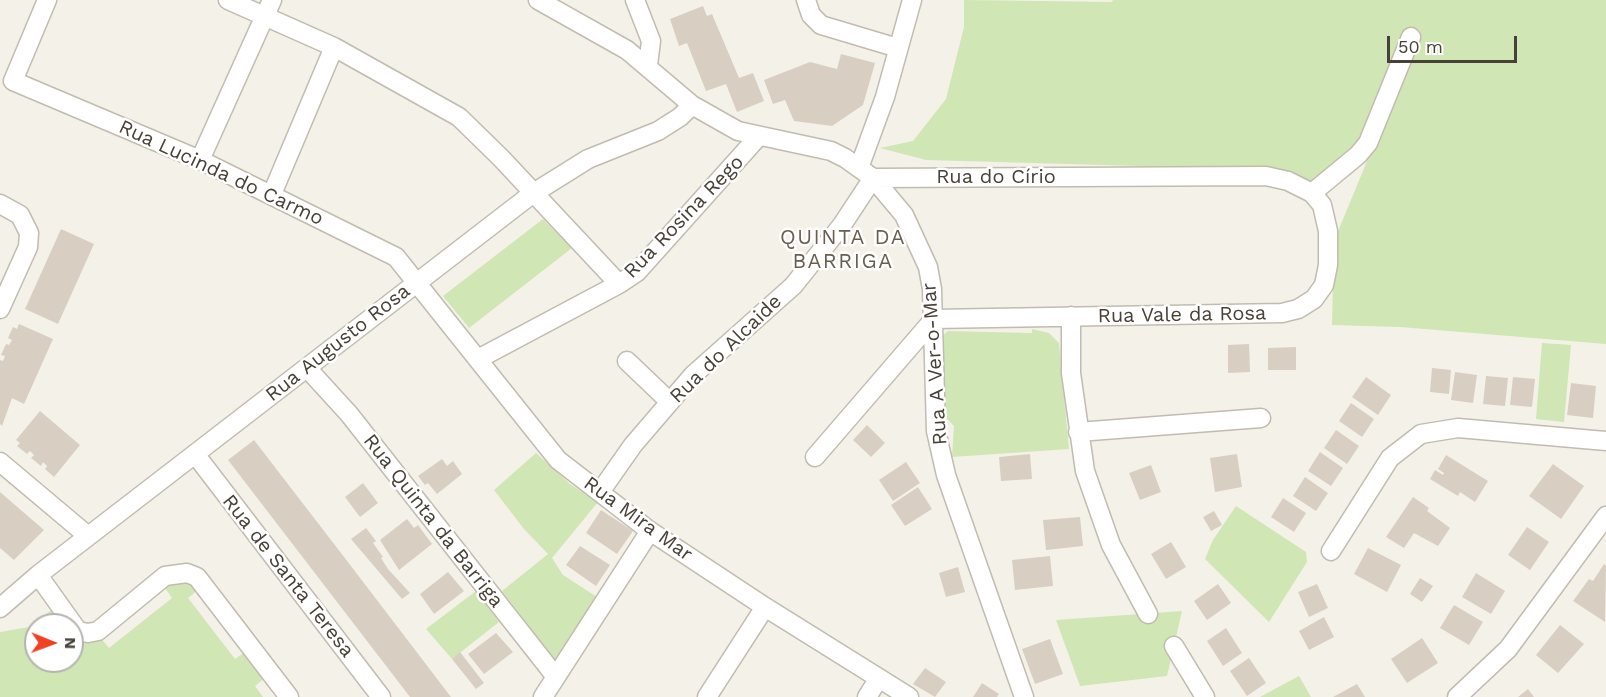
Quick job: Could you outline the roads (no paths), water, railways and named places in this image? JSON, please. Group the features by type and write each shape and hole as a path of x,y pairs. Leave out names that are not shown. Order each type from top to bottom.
{"street":[{"name":"Rua Lucinda do Carmo","path":"47,0 13,81 200,160 272,194 396,257 417,283"},
{"path":"228,0 268,8 459,117 501,158 532,194 619,284"},
{"path":"538,0 597,31 648,66 692,105 738,131 831,151 866,173"},
{"path":"635,0 651,41 648,66"},
{"path":"806,0 811,15 827,28 898,48"},
{"name":"Rua do Alcaide","path":"600,492 633,445 693,375 793,286 842,225 866,173 912,0"},
{"path":"200,160 268,8"},
{"path":"1312,193 1358,155 1368,142 1411,37"},
{"path":"272,194 334,47"},
{"name":"Rua Augusto Rosa","path":"0,608 88,536 532,194 588,159 658,131 681,117 692,105"},
{"name":"Rua Rosina Rego","path":"478,359 619,284 636,272 758,137"},
{"name":"Rua do Círio","path":"866,173 1266,176 1288,182 1312,193"},
{"name":"Rua A Ver-o-Mar","path":"866,173 904,215 928,267 934,319 932,344 936,431 946,475 1024,697"},
{"name":"Rua Vale da Rosa","path":"934,319 1282,313 1298,309 1314,298 1324,285 1328,265 1328,231 1322,205 1312,193"},
{"path":"0,204 20,215 29,233 28,247 0,309"},
{"name":"Rua Mira Mar","path":"417,283 558,460 650,531 765,607 909,697"},
{"path":"1071,316 1071,373 1078,432 1098,512 1123,569 1148,614"},
{"path":"815,457 934,319"},
{"path":"627,361 670,402"},
{"name":"Rua Quinta da Barriga","path":"307,368 349,414 556,677"},
{"path":"1078,432 1262,418"},
{"path":"1331,551 1390,458 1420,434 1458,428 1598,440 1606,447"},
{"name":"Rua de Santa Teresa","path":"195,454 381,697"},
{"path":"0,462 88,536"},
{"path":"1457,697 1508,649 1606,516"},
{"path":"543,697 650,531"},
{"path":"38,575 78,631 88,633 98,631 165,576 187,573 197,577 289,697"},
{"path":"707,697 765,607"},
{"path":"1174,646 1205,697"},
{"path":"1191,676 1198,697"},
{"path":"867,697 879,678"}],"district":[{"name":"QUINTA DA BARRIGA","path":"843,250"}]}
